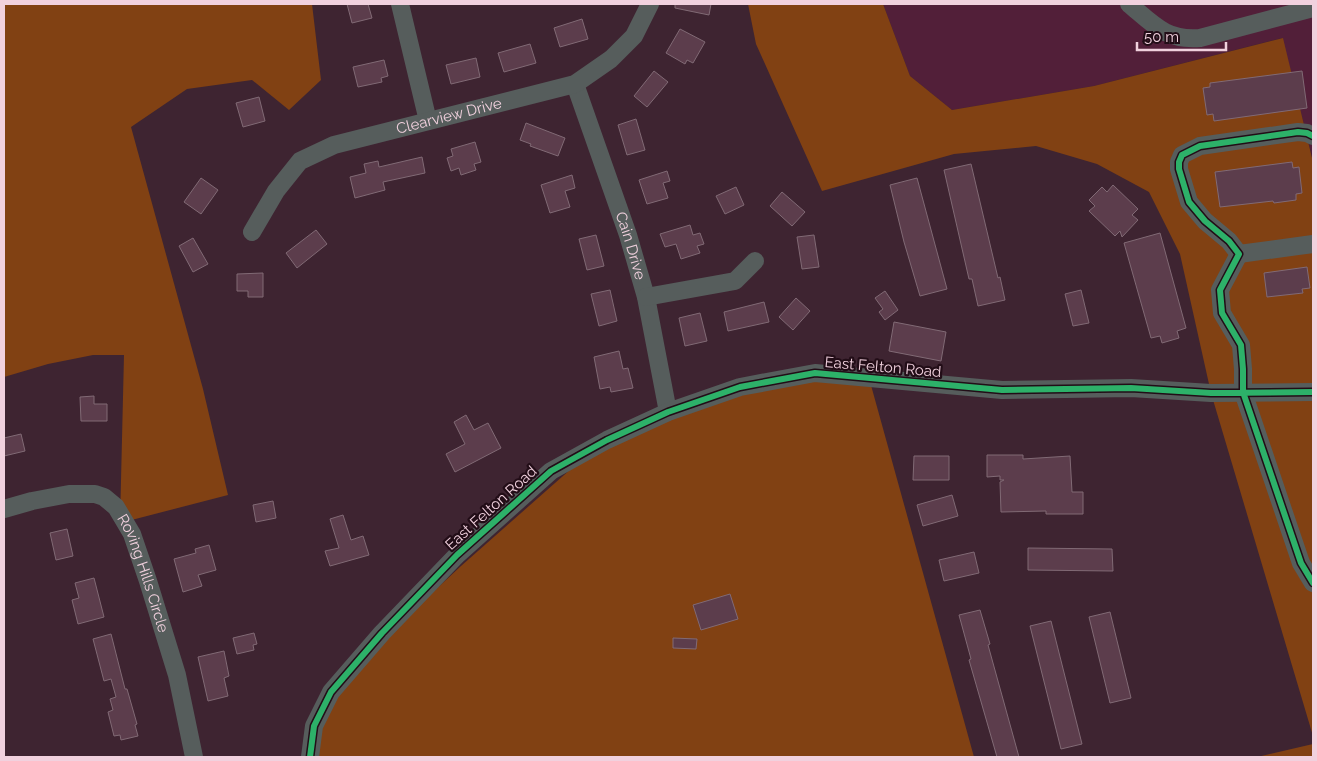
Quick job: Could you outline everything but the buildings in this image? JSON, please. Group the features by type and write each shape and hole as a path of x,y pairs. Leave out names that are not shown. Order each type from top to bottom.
{"street":[{"path":"400,4 428,121"},
{"name":"Clearview Drive","path":"252,232 276,191 300,161 334,144 574,84 611,59 634,36 650,4"},
{"path":"1129,4 1158,29 1176,37 1188,39 1200,38 1313,8"},
{"name":"Cain Drive","path":"574,84 628,235 646,297 668,412"},
{"path":"1240,254 1229,241 1205,222 1189,202 1179,169 1182,155 1200,146 1212,143 1298,132 1313,136"},
{"path":"1240,254 1313,244"},
{"path":"1240,254 1220,290 1222,312 1240,345 1243,392 1300,563 1313,583"},
{"path":"646,297 736,281 756,261"},
{"name":"East Felton Road","path":"310,757 314,726 331,692 382,633 457,555 551,471 607,440 668,412 740,386 815,373 1002,390 1131,388 1211,393 1313,392"},
{"name":"Roving Hills Circle","path":"4,509 69,494 95,494 104,497 116,507 132,534 150,588 177,675 194,757"}],"shaded area":[{"path":"4,4 312,4 321,80 289,110 252,80 187,89 131,127 203,389 228,495 120,523 124,355 93,355 48,364 4,377"},
{"path":"748,4 883,4 910,76 952,110 1094,86 1283,38 1313,162 1313,736 1211,393 1180,254 1149,192 1097,164 1036,146 954,154 822,191 756,44"},
{"path":"883,4 1313,4 1313,160 1282,38 1094,86 952,110 910,76"},
{"path":"810,378 869,378 974,757 314,757 324,707 362,658 461,566 589,453 668,412"},
{"path":"1313,744 1313,757 1257,757"}],"cycle path":[{"path":"1313,136 1298,132 1200,146 1182,155 1179,162 1179,169 1189,202 1205,221 1229,241 1239,254 1220,290 1222,313 1241,345 1243,392 1301,563 1313,583"},
{"path":"310,757 314,726 331,692 382,633 457,555 551,471 607,440 668,412 740,387 815,373 1002,390 1131,388 1211,393 1313,392"}]}
